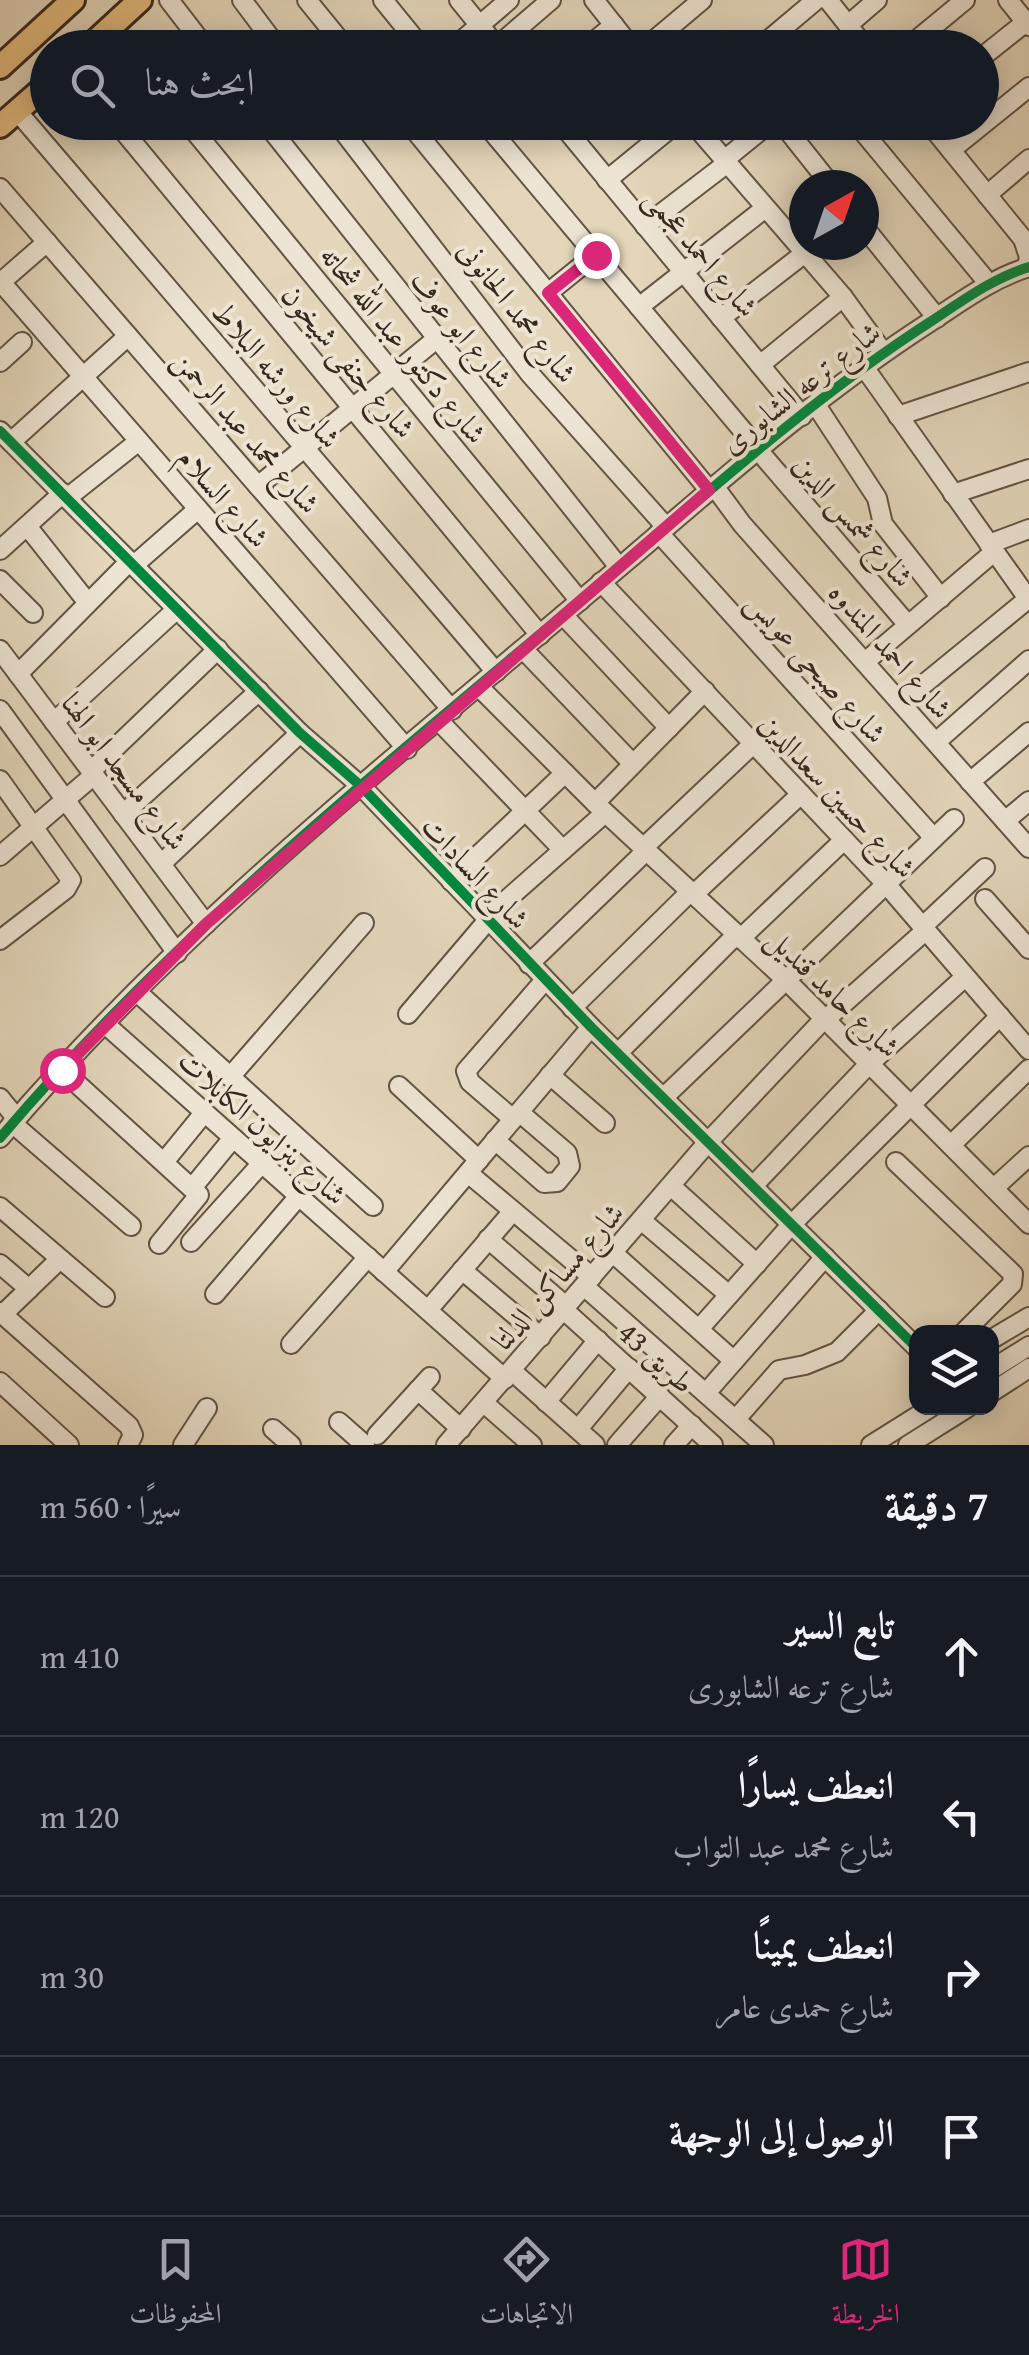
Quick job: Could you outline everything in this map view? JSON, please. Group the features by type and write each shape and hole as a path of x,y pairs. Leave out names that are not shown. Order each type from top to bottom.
{"main road":[{"path":"40,30 73,0"},
{"path":"110,28 140,0"},
{"path":"0,67 30,39"},
{"path":"8,118 30,99"}],"street":[{"path":"169,0 192,30"},
{"path":"242,0 264,30"},
{"path":"308,0 332,30"},
{"path":"383,0 407,30"},
{"path":"459,0 484,30"},
{"path":"474,30 509,0"},
{"path":"517,30 551,0"},
{"path":"666,30 702,0"},
{"path":"780,30 816,0"},
{"path":"828,0 852,30"},
{"path":"848,25 877,0"},
{"path":"928,30 964,0"},
{"path":"999,44 1027,23 1008,0"},
{"path":"599,2 618,30"},
{"path":"608,30 614,25"},
{"path":"999,111 1029,87"},
{"name":"شارع ورشه البلاط","path":"8,118 304,448 496,672"},
{"name":"شارع حنفى شيخون","path":"131,140 540,635"},
{"name":"شارع دكتور عبد الله شحاته","path":"202,140 580,601"},
{"name":"شارع ابو عوف","path":"279,140 434,340 619,567"},
{"name":"شارع محمد الحانونى","path":"350,140 530,374 662,530"},
{"name":"شارع احمد المندوه","path":"423,140 711,488 1029,848"},
{"name":"شارع شمس الدين","path":"499,140 908,625"},
{"name":"شارع احمد عجمى","path":"580,140 607,180 760,365 809,410 877,498 883,524 941,598"},
{"path":"607,180 656,140"},
{"path":"707,140 789,235"},
{"path":"645,226 750,140"},
{"path":"795,140 819,170"},
{"path":"870,140 989,284"},
{"path":"942,140 1026,236 1028,267"},
{"path":"950,150 963,140"},
{"path":"987,195 1029,159"},
{"name":"شارع محمد عبد الرحمن","path":"0,188 258,486 525,810 563,850"},
{"path":"639,306 764,208"},
{"path":"0,282 47,242"},
{"path":"879,245 937,318"},
{"path":"548,293 596,255"},
{"path":"721,318 796,260"},
{"path":"811,260 883,352"},
{"name":"شارع ترعه الشابورى","path":"10,1127 104,1024 206,924 711,488 883,352 989,284 1028,267"},
{"name":"شارع السلام","path":"0,282 407,748"},
{"path":"760,365 843,298"},
{"path":"6,437 128,336"},
{"path":"258,486 434,340"},
{"path":"0,362 22,342"},
{"path":"864,367 1028,596 902,702"},
{"path":"898,416 1029,372"},
{"name":"شارع السادات","path":"6,437 300,733 362,787 591,1028 909,1340"},
{"path":"0,550 139,442"},
{"path":"953,494 1029,470"},
{"path":"7,665 88,603 198,509"},
{"path":"27,526 88,603"},
{"path":"866,661 941,598 992,548 1029,529"},
{"name":"شارع صبحى عويس","path":"662,530 934,838"},
{"path":"0,580 33,613"},
{"name":"شارع حسين سعدالدين","path":"602,582 886,884 1029,1050"},
{"path":"54,722 177,609"},
{"path":"563,615 668,728"},
{"path":"523,649 633,764"},
{"path":"0,856 65,800 218,650"},
{"path":"936,742 1029,660"},
{"name":"شارع مسجد ابو الهنا","path":"7,665 206,924"},
{"name":"شارع حامد قنديل","path":"478,687 644,850 786,980 1029,1224"},
{"path":"408,1014 487,919 563,850 633,764 704,691"},
{"path":"123,814 259,692"},
{"path":"0,710 177,953"},
{"path":"970,782 1029,732"},
{"path":"161,864 300,733"},
{"path":"529,964 754,744"},
{"path":"451,881 510,836 525,810 565,774"},
{"path":"0,780 71,876 70,884 0,940"},
{"path":"572,1008 801,794"},
{"path":"1005,822 1029,801"},
{"path":"663,1098 954,819"},
{"path":"618,1054 844,840"},
{"name":"شارع مساكن الدلتا","path":"446,1445 708,1142 825,1019 986,868"},
{"path":"985,898 1029,949"},
{"path":"230,1077 364,924"},
{"path":"752,1186 869,1064 966,977"},
{"path":"495,1140 539,1179 552,1184 570,1166 562,1148 466,1077 469,1066 545,980"},
{"path":"137,992 373,1206"},
{"path":"698,1329 792,1224 1000,1016"},
{"name":"شارع بنزايون الكابلات","path":"104,1024 428,1310 546,1402 581,1438"},
{"path":"384,1272 591,1028"},
{"path":"950,1145 1029,1069"},
{"path":"62,1070 200,1198 159,1244"},
{"path":"550,1075 605,1123"},
{"path":"399,1086 512,1211 764,1445"},
{"path":"0,1098 10,1127 131,1226"},
{"path":"164,1162 204,1112"},
{"path":"192,1188 233,1138"},
{"path":"994,1188 1029,1156"},
{"path":"896,1162 1013,1274 1012,1284 971,1325"},
{"path":"191,1242 262,1164"},
{"path":"670,1186 757,1264"},
{"path":"214,1294 299,1196"},
{"path":"0,1206 105,1298"},
{"path":"428,1310 512,1211"},
{"path":"641,1220 729,1295"},
{"name":"طريق 43","path":"488,1239 713,1445"},
{"path":"613,1253 734,1361"},
{"path":"291,1344 368,1257"},
{"path":"706,1393 825,1257"},
{"path":"60,1259 1,1313 129,1436"},
{"path":"0,1264 29,1289"},
{"path":"462,1270 541,1337"},
{"path":"736,1419 779,1370 837,1352 879,1310"},
{"path":"999,1335 1029,1317"},
{"path":"546,1402 598,1340"},
{"path":"999,1365 1029,1346"},
{"path":"581,1438 629,1368"},
{"path":"999,1387 1029,1368"},
{"path":"0,1382 69,1445"},
{"path":"341,1432 371,1440 424,1383 461,1429"},
{"path":"617,1445 660,1396"},
{"path":"484,1403 532,1445"},
{"path":"183,1445 207,1408"},
{"path":"871,1445 919,1415"},
{"path":"908,1445 957,1415"},
{"path":"674,1445 692,1424"},
{"path":"272,1429 292,1445"}],"cycle path":[{"path":"0,1138 71,1058 223,908 738,466 890,349 966,298 1029,267"},
{"path":"0,431 300,733 362,787 591,1027 909,1340"}],"route":[{"path":"62,1070 206,924 709,490 548,293 596,255"}]}
